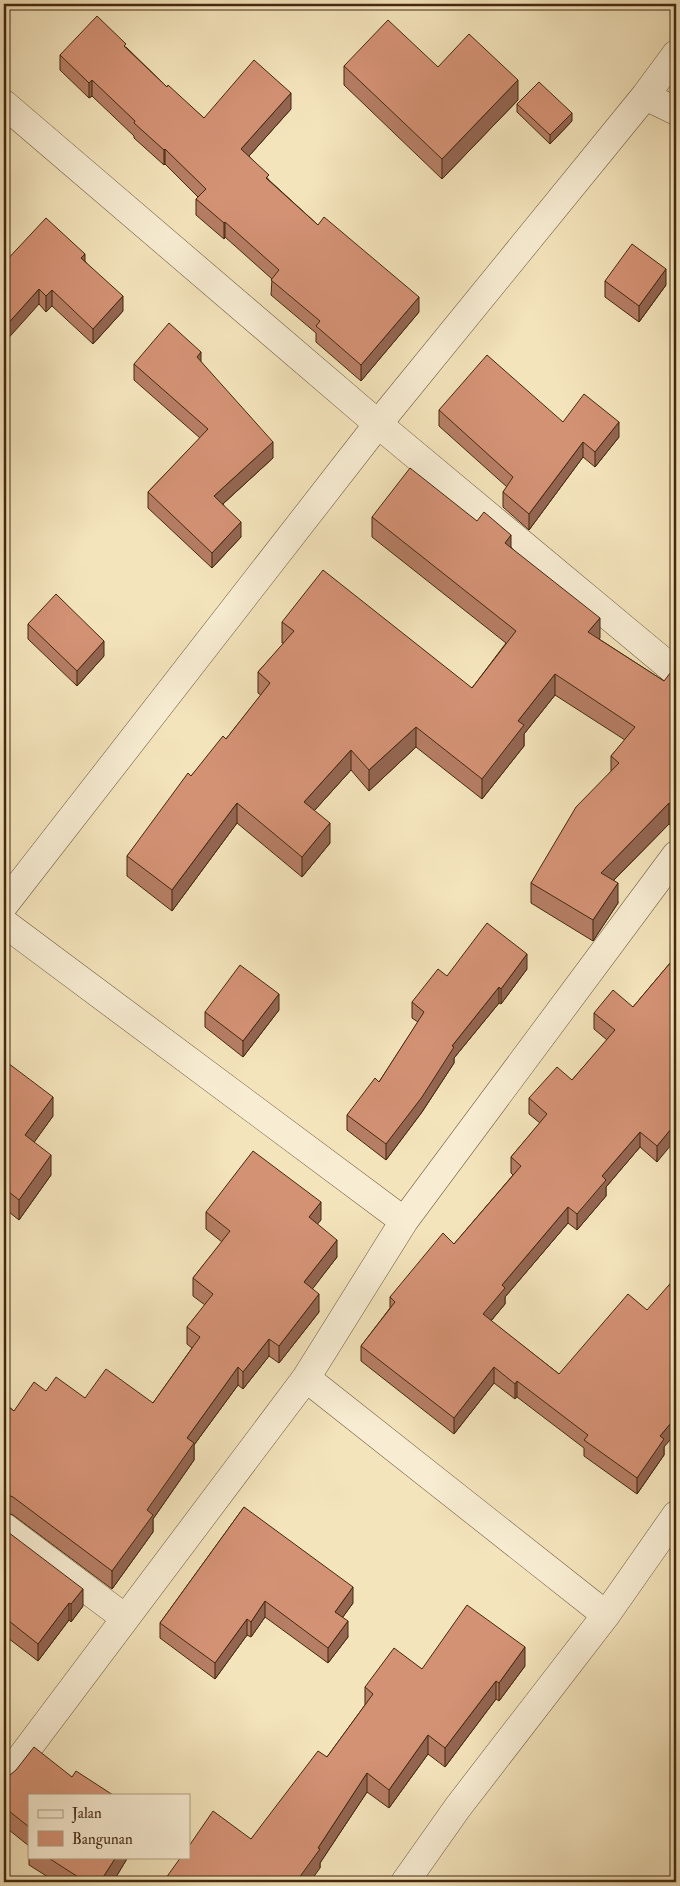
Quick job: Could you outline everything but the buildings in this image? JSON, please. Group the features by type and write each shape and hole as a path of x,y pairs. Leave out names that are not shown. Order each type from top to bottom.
{"street":[{"path":"4,905 378,424 645,96 676,54"},
{"path":"645,96 676,111"},
{"path":"4,104 378,424 676,672"},
{"path":"4,1780 306,1378 404,1220 676,855"},
{"path":"4,923 404,1220"},
{"path":"306,1378 606,1615"},
{"path":"405,1882 458,1807 606,1615 676,1515"},
{"path":"4,1527 125,1618"}]}
